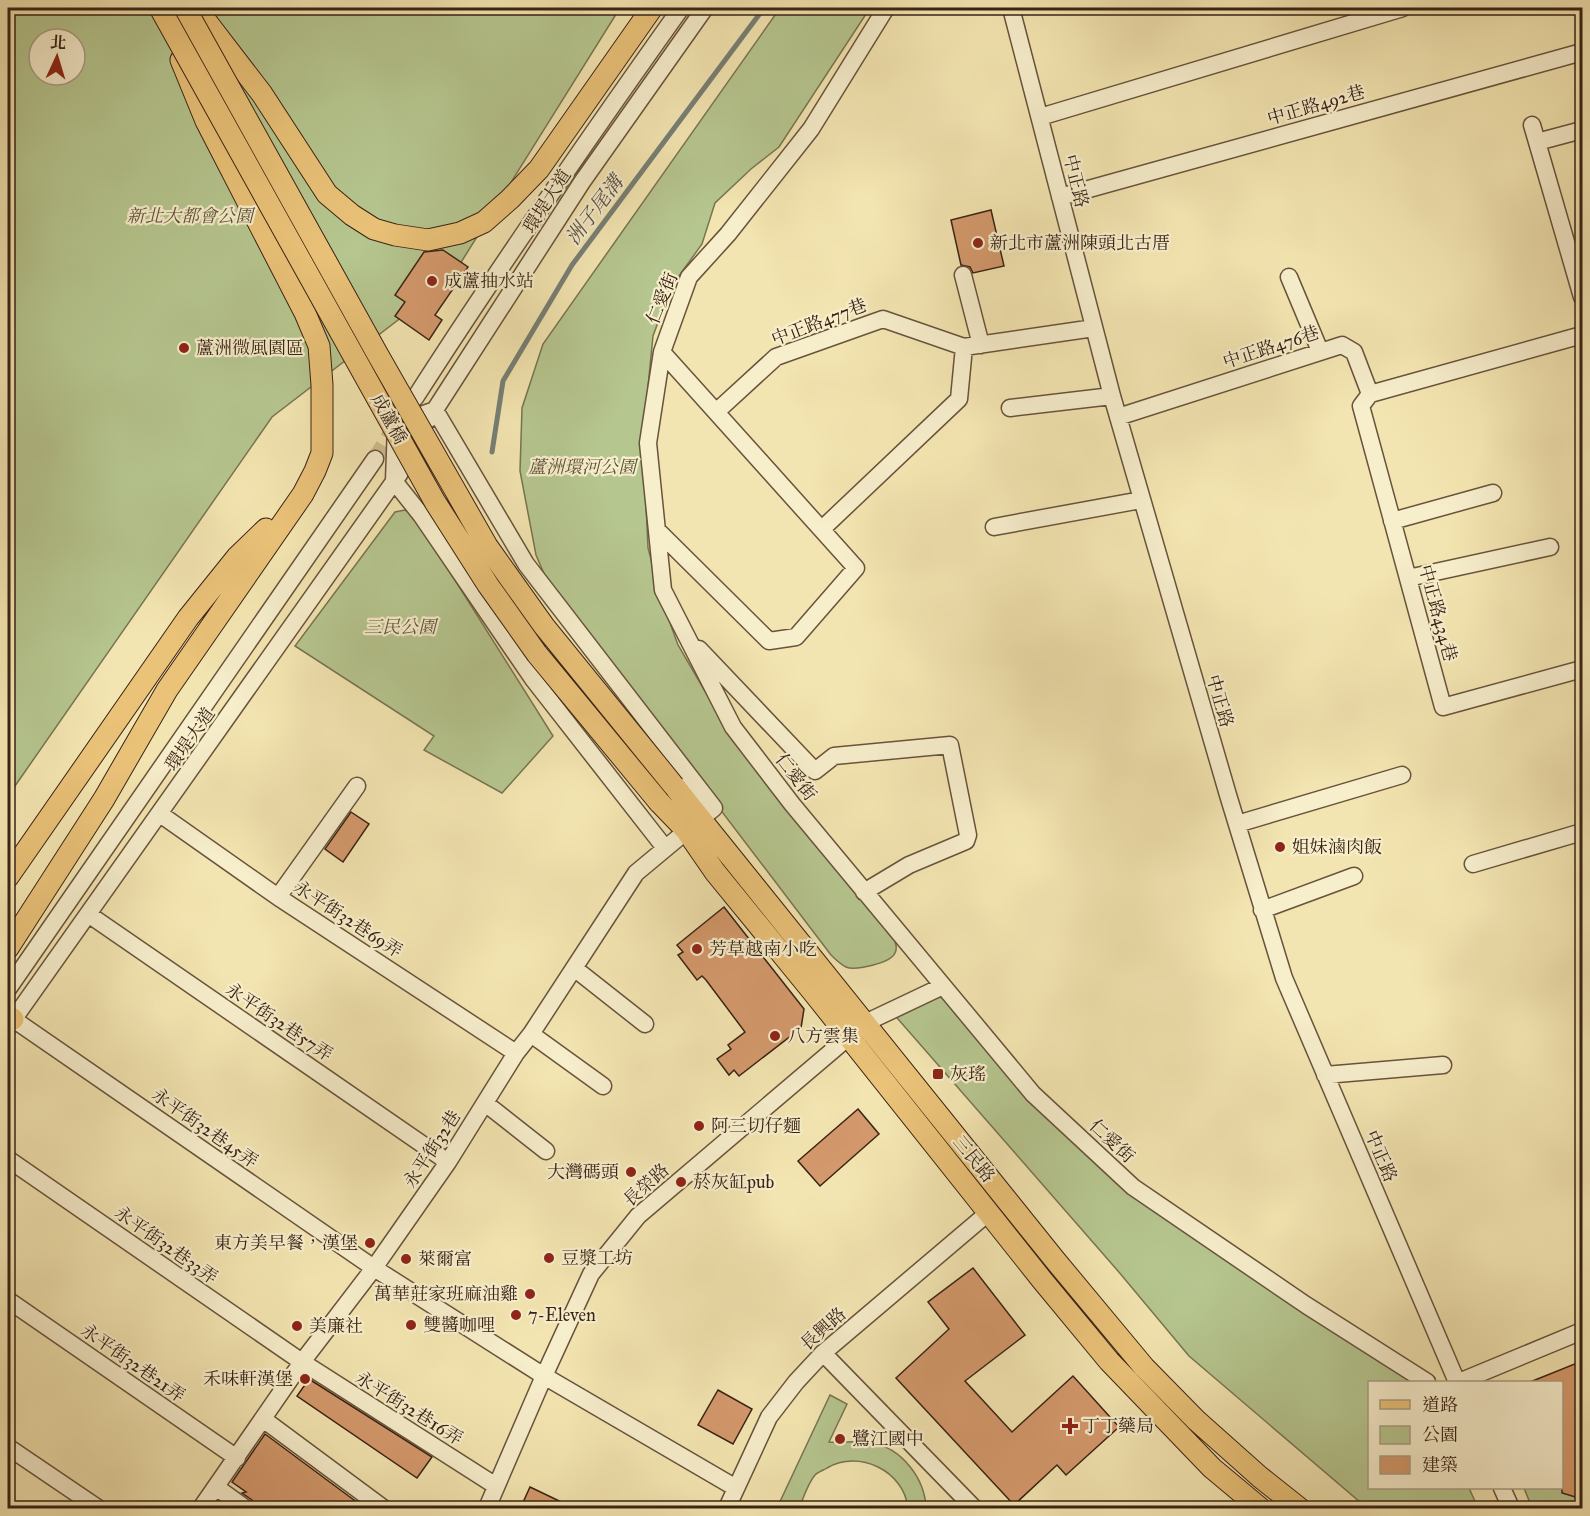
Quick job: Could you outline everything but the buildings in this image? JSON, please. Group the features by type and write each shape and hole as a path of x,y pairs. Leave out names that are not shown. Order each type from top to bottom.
{"main road":[{"path":"8,948 104,799 167,690 303,494 322,453 322,385 319,346 305,313 206,121 159,8"},
{"name":"成蘆橋","path":"159,8 435,502 488,585 537,654 659,802"},
{"name":"成蘆橋","path":"185,8 372,345 487,546 543,626 674,786"},
{"path":"196,8 262,94 327,194 352,215 374,229 428,240 460,233 484,222 510,199 539,168 652,8"},
{"path":"8,877 188,618 237,557 303,494"},
{"name":"三民路","path":"674,786 715,872 857,1030 1144,1367 1196,1420 1260,1478 1299,1509"},
{"name":"三民路","path":"659,802 693,824"},
{"name":"三民路","path":"857,1030 988,1213 1109,1361 1212,1467 1257,1508"}],"street":[{"name":"環堤大道","path":"415,398 489,282 681,8"},
{"name":"環堤大道","path":"432,415 582,182 705,8"},
{"name":"仁愛街","path":"886,8 811,129 728,234 688,277 662,351 648,442 663,590 734,727 792,804 1033,1094 1133,1187 1306,1305 1424,1381"},
{"name":"中正路","path":"1011,8 1141,500 1284,978 1457,1381"},
{"path":"1040,117 1403,8"},
{"name":"中正路492巷","path":"1060,196 1582,52"},
{"path":"1532,124 1581,288"},
{"path":"1538,142 1582,130"},
{"path":"963,274 981,345"},
{"path":"1289,277 1320,351"},
{"name":"中正路477巷","path":"716,412 776,357 884,319 964,348 1094,328"},
{"path":"1370,394 1582,335"},
{"name":"中正路476巷","path":"1118,417 1342,345 1354,352 1370,394"},
{"path":"822,529 959,399 964,348"},
{"path":"658,531 769,641 796,637 856,568 662,351"},
{"name":"中正路434巷","path":"1370,394 1361,406 1443,707 1582,669"},
{"path":"1011,408 1112,396"},
{"path":"665,848 533,680 421,515 398,476 396,424 432,415 526,564 714,808 693,824"},
{"name":"環堤大道","path":"8,989 375,459"},
{"name":"環堤大道","path":"10,1021 160,814 398,476"},
{"path":"1392,521 1493,493"},
{"path":"994,527 1141,500"},
{"path":"1408,578 1550,547"},
{"path":"684,633 815,771 834,756 950,745 968,835 966,841 909,866 864,892"},
{"path":"1237,824 1402,775"},
{"path":"278,897 357,786"},
{"name":"永平街32巷69弄","path":"160,814 278,897 516,1053"},
{"name":"永平街32巷","path":"201,1509 302,1362 374,1268 448,1162 516,1053 531,1034 636,873 693,824"},
{"path":"1473,864 1582,832"},
{"path":"1263,910 1354,876"},
{"name":"永平街32巷57弄","path":"88,915 448,1162"},
{"path":"574,968 645,1024"},
{"name":"長榮路","path":"487,1509 591,1274 638,1216 857,1030 943,986"},
{"name":"永平街32巷45弄","path":"10,1021 374,1268 544,1376 736,1488"},
{"path":"531,1034 603,1086"},
{"path":"1325,1075 1443,1065"},
{"path":"484,1103 546,1151"},
{"name":"永平街32巷33弄","path":"8,1160 302,1362"},
{"name":"長興路","path":"727,1509 770,1418 796,1382 823,1353 988,1213"},
{"name":"永平街32巷21弄","path":"8,1300 237,1458"},
{"path":"1463,1381 1582,1331"},
{"path":"823,1353 974,1509"},
{"name":"永平街32巷16弄","path":"302,1362 496,1486"},
{"path":"263,1419 383,1509"},
{"path":"8,1446 98,1509"},
{"path":"216,1487 245,1509"},
{"path":"1502,1489 1511,1509"}],"green space":[{"name":"蘆洲微風園區","path":"8,8 620,8 450,280 272,417 8,796"},
{"name":"蘆洲環河公園","path":"780,8 870,8 779,147 751,169 715,203 702,244 671,287 653,336 643,438 648,548 662,601 678,645 727,729 892,935 896,948 892,957 880,963 857,968 846,967 831,955 548,583 536,555 520,471 522,408 543,344"},
{"name":"三民公園","path":"405,510 414,515 553,736 502,793 424,750 434,736 295,646 395,512"},
{"path":"943,986 1125,1189 1412,1381 1368,1381 1368,1489 1469,1489 1478,1508 1367,1508 1189,1356 1118,1271 891,1011"},
{"path":"830,1395 847,1404 829,1442 867,1442 893,1451 910,1466 916,1476 925,1497 926,1508 908,1508 905,1495 889,1474 878,1467 853,1461 840,1463 815,1475 799,1508 777,1508"},
{"path":"1563,1473 1582,1483 1582,1508 1532,1508 1524,1489 1563,1489"}],"waterway":[{"name":"洲子尾溝","path":"492,452 503,381 572,265 764,8"}],"tunnel":[{"path":"375,459 399,420"}],"place":[{"name":"新北市蘆洲陳頭北古厝","path":"978,243"},
{"name":"成蘆抽水站","path":"432,281"},
{"name":"蘆洲微風園區","path":"184,348"},
{"name":"姐妹滷肉飯","path":"1280,847"},
{"name":"芳草越南小吃","path":"697,949"},
{"name":"八方雲集","path":"775,1036"},
{"name":"灰瑤","path":"938,1074"},
{"name":"阿三切仔麵","path":"699,1126"},
{"name":"大灣碼頭","path":"631,1172"},
{"name":"菸灰缸pub","path":"681,1182"},
{"name":"東方美早餐，漢堡","path":"370,1243"},
{"name":"豆漿工坊","path":"549,1258"},
{"name":"萊爾富","path":"406,1259"},
{"name":"萬華莊家班麻油雞","path":"530,1294"},
{"name":"7-Eleven","path":"516,1315"},
{"name":"雙醬咖哩","path":"411,1325"},
{"name":"美廉社","path":"297,1326"},
{"name":"禾味軒漢堡","path":"305,1379"},
{"name":"丁丁藥局","path":"1070,1426"},
{"name":"鷺江國中","path":"840,1439"}],"park label":[{"name":"新北大都會公園","path":"190,216"}]}
